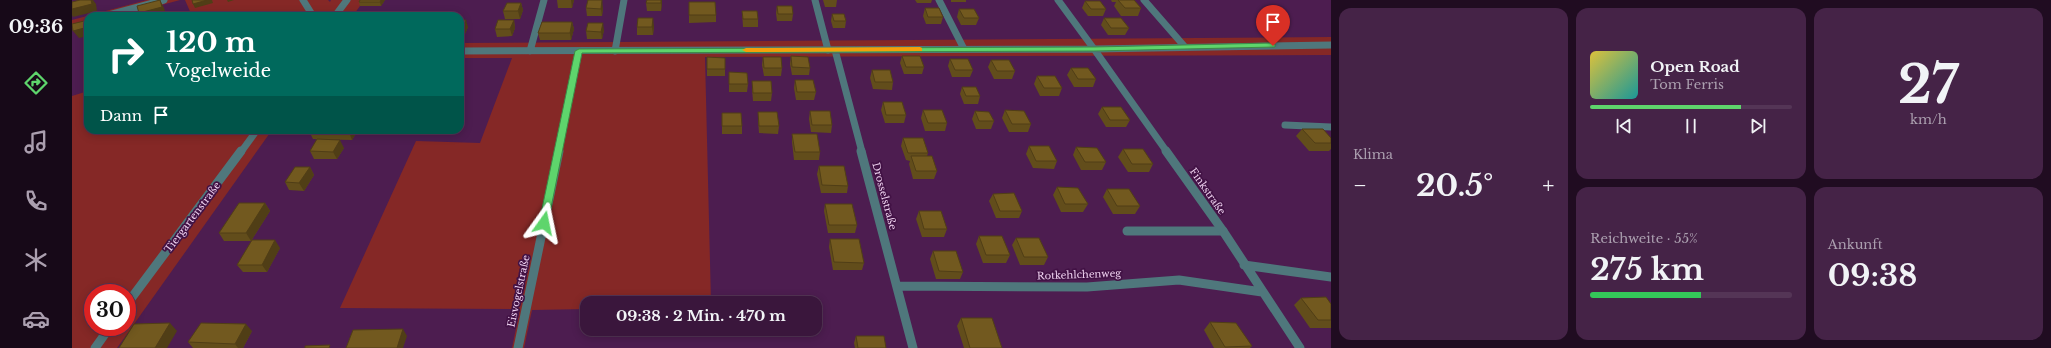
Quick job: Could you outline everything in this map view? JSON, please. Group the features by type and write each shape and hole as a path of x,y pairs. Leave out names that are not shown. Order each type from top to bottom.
{"street":[{"path":"120,12 164,0"},
{"path":"303,0 310,12"},
{"path":"338,12 347,0"},
{"path":"530,51 544,0"},
{"path":"615,51 624,0"},
{"name":"Drosselstraße","path":"815,0 831,50 914,348"},
{"path":"939,0 964,49"},
{"name":"Finkstraße","path":"1058,0 1223,231 1300,348"},
{"path":"1144,0 1185,47"},
{"path":"464,51 1094,49 1331,45"},
{"name":"Eisvogelstraße","path":"518,348 579,51"},
{"path":"1285,125 1331,127"},
{"name":"Tiergartenstraße","path":"136,292 254,134"},
{"path":"1127,231 1223,231"},
{"path":"1244,265 1331,277"},
{"name":"Rotkehlchenweg","path":"897,286 1087,287 1179,280 1262,292"},
{"path":"94,348 103,336"}],"shaded area":[{"path":"147,0 180,0 136,12 102,12"},
{"path":"185,0 328,0 330,2 331,0 364,0 356,12 190,12"},
{"path":"84,17 84,26 72,29 72,20"},
{"path":"1331,37 1331,55 705,57 711,296 580,296 580,309 532,310 524,348 512,348 520,309 340,308 416,141 480,143 512,58 464,58 464,43"},
{"path":"84,92 84,134 269,134 136,321 136,284 84,284 84,336 126,336 117,348 72,348 72,96"}],"building":[{"path":"91,0 92,4 72,9 72,2"},
{"path":"160,0 162,7 139,12 137,6"},
{"path":"192,0 207,0 193,4"},
{"path":"360,0 381,0 380,2 359,2"},
{"path":"588,0 602,0 601,9 586,8"},
{"path":"647,0 661,0 661,3 646,3"},
{"path":"1118,0 1134,0 1141,8 1125,8"},
{"path":"1085,1 1100,1 1106,9 1091,9"},
{"path":"689,2 715,2 716,15 689,15"},
{"path":"507,3 521,3 518,11 503,11"},
{"path":"777,6 792,6 793,14 778,14"},
{"path":"925,8 939,8 943,17 928,17"},
{"path":"959,9 974,9 979,18 964,18"},
{"path":"742,11 757,11 758,19 743,19"},
{"path":"832,14 844,14 846,21 834,21"},
{"path":"638,18 653,18 652,27 637,27"},
{"path":"1104,18 1121,18 1129,28 1111,28"},
{"path":"498,20 514,20 510,29 495,29"},
{"path":"84,21 84,28 73,31 72,24"},
{"path":"542,22 572,22 570,33 538,33"},
{"path":"588,23 603,23 601,32 586,31"},
{"path":"791,56 808,57 810,68 792,67"},
{"path":"902,56 920,56 924,67 906,67"},
{"path":"707,57 725,58 725,69 707,69"},
{"path":"763,57 781,57 782,68 764,68"},
{"path":"950,59 968,59 973,70 955,70"},
{"path":"991,60 1009,60 1015,71 997,71"},
{"path":"1071,68 1088,68 1096,79 1078,79"},
{"path":"872,70 890,70 893,82 875,82"},
{"path":"729,72 747,73 748,84 729,84"},
{"path":"1037,76 1055,76 1062,88 1044,88"},
{"path":"795,80 813,80 816,92 797,92"},
{"path":"752,81 771,81 772,93 753,93"},
{"path":"962,87 976,87 980,96 966,96"},
{"path":"883,102 902,102 906,115 886,115"},
{"path":"1102,107 1121,107 1130,120 1110,120"},
{"path":"923,110 942,110 947,123 928,123"},
{"path":"1005,110 1024,111 1031,124 1012,124"},
{"path":"810,111 830,111 832,125 812,125"},
{"path":"975,111 989,112 994,121 979,121"},
{"path":"758,112 777,112 779,126 759,126"},
{"path":"722,113 741,113 742,126 722,126"},
{"path":"1302,129 1323,129 1331,138 1331,143 1315,143"},
{"path":"792,134 817,134 820,152 795,152"},
{"path":"903,138 923,138 928,153 908,153"},
{"path":"317,139 340,140 333,152 310,151"},
{"path":"1029,146 1049,146 1057,161 1036,161"},
{"path":"1076,147 1097,148 1106,162 1085,162"},
{"path":"1123,149 1143,149 1153,164 1132,164"},
{"path":"911,156 932,156 937,171 916,171"},
{"path":"819,166 844,166 848,186 822,185"},
{"path":"295,167 310,167 299,183 285,182"},
{"path":"1057,187 1078,188 1088,204 1065,204"},
{"path":"1107,189 1129,189 1140,206 1117,206"},
{"path":"1014,193 1022,211 1000,211 993,194"},
{"path":"239,203 265,203 246,233 219,233"},
{"path":"825,204 852,204 857,225 829,225"},
{"path":"919,211 941,211 947,229 924,229"},
{"path":"979,236 1002,236 1010,255 986,255"},
{"path":"1016,238 1039,238 1048,257 1024,257"},
{"path":"830,239 859,239 864,263 834,262"},
{"path":"252,240 275,240 262,265 237,265"},
{"path":"933,251 956,251 963,272 939,271"},
{"path":"1326,297 1331,304 1331,320 1318,320 1301,298"},
{"path":"961,318 992,318 1002,348 970,348"},
{"path":"1210,322 1236,323 1252,346 1225,347"},
{"path":"170,323 155,348 119,348 126,336 136,336 136,324"},
{"path":"201,323 246,324 235,344 188,342"},
{"path":"403,329 397,348 346,348 353,330"},
{"path":"856,336 884,336 886,348 858,348"},
{"path":"330,345 329,348 305,348 305,346"}],"slow traffic":[{"path":"746,50 920,50"}],"route":[{"path":"544,223 579,51 1094,49 1273,46"}]}
